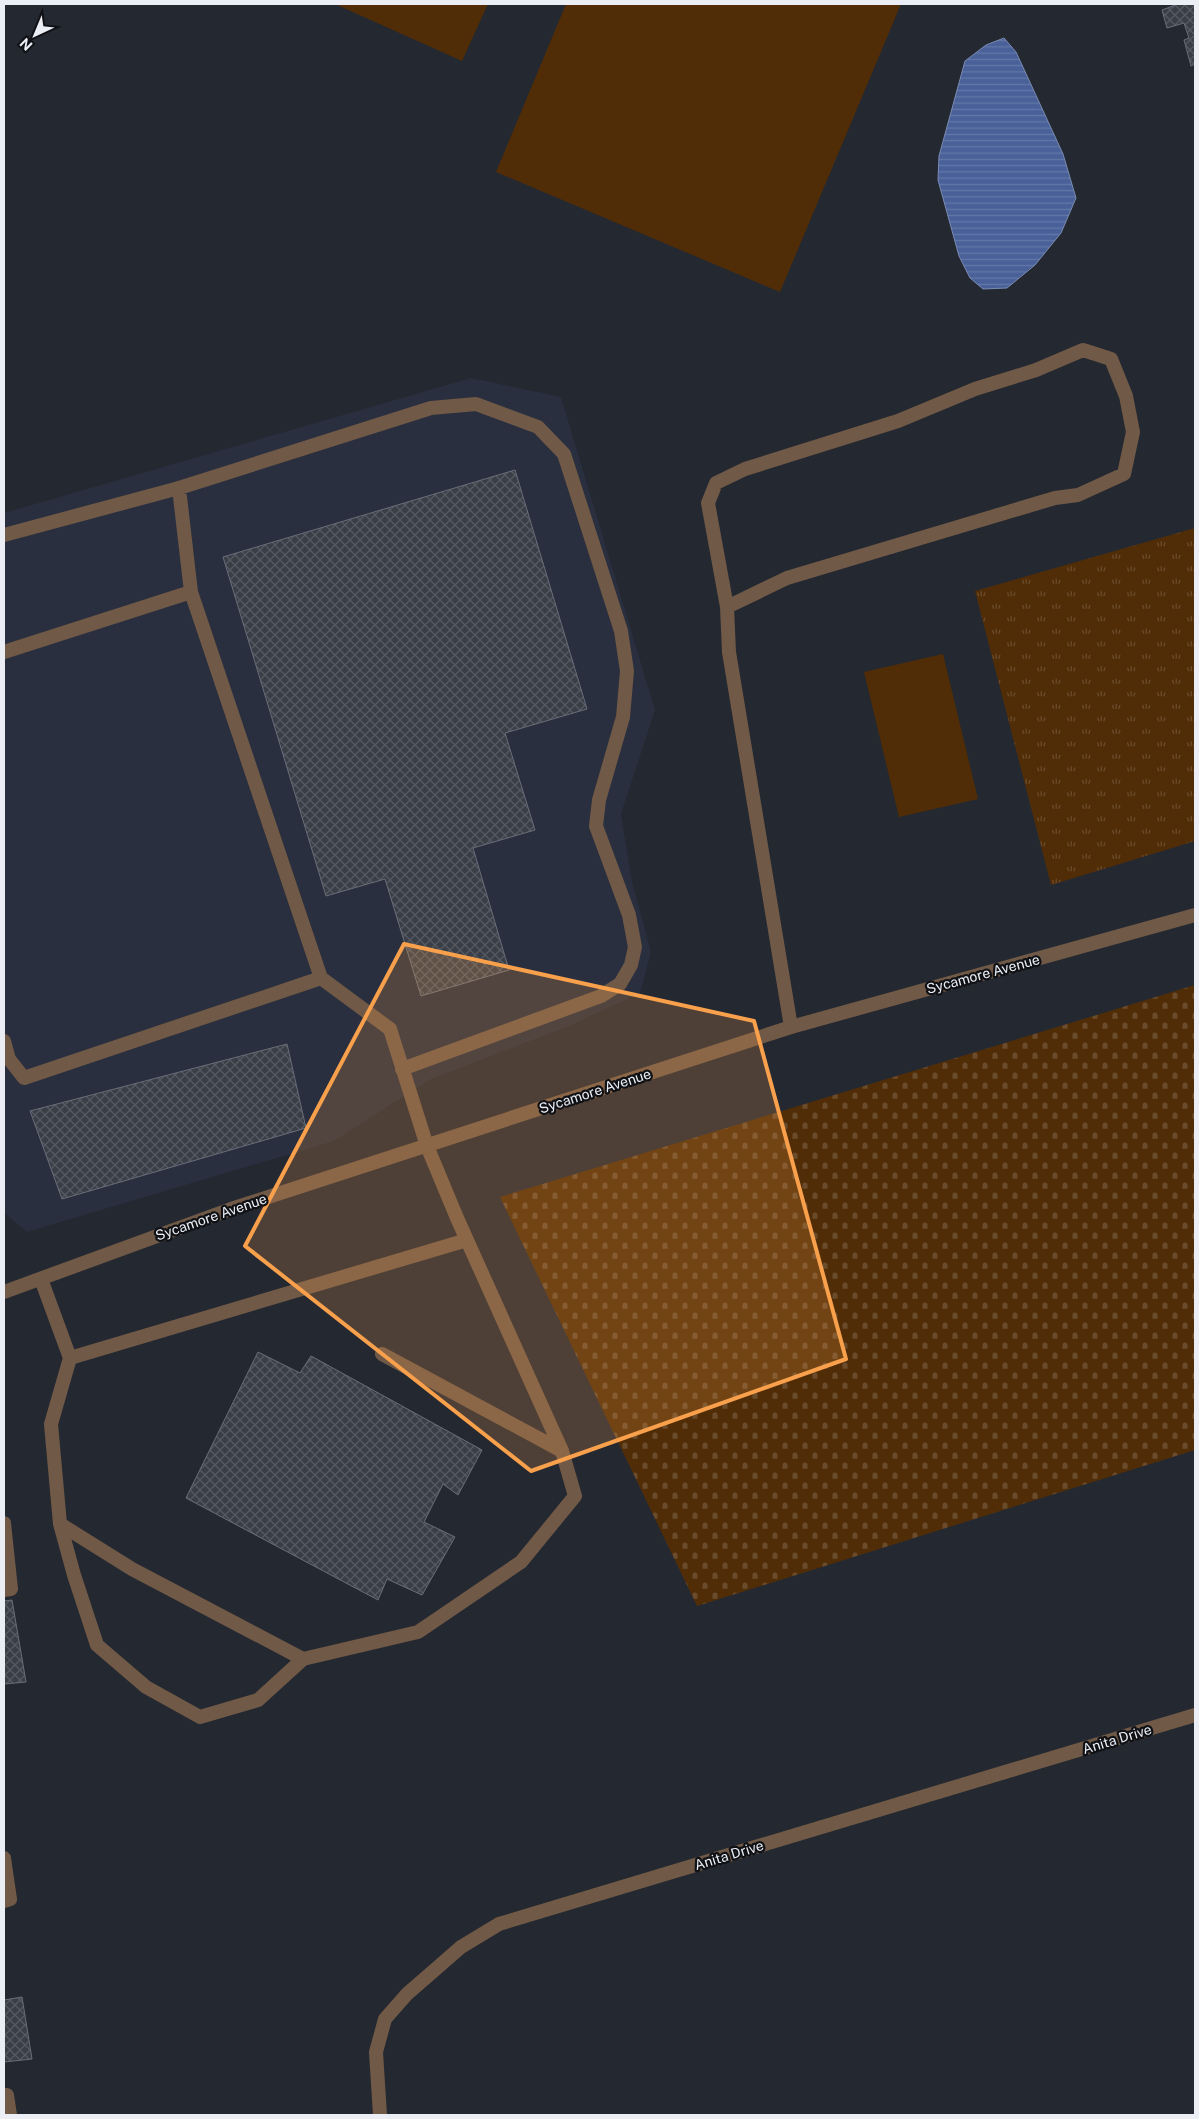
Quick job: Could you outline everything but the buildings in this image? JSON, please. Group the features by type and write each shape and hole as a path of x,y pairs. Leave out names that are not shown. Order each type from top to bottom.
{"street":[{"path":"727,606 787,578 1055,498 1078,495 1124,474 1133,432 1126,396 1111,359 1083,350 1036,370 975,388 898,421 745,469 716,483 708,503 727,606 729,652 791,1027"},
{"path":"4,535 179,488 431,408 476,404 538,427 564,454 621,631 627,671 623,718 599,800 596,826 629,914 634,946 631,965 620,984 600,996 402,1069"},
{"path":"41,1279 70,1358 51,1424 60,1524 74,1575 97,1645 146,1687 200,1717 258,1700 303,1659 418,1632 521,1562 575,1496 562,1451 427,1146 390,1029 321,978 191,592 179,488"},
{"path":"4,652 191,592"},
{"name":"Sycamore Avenue","path":"4,1292 231,1209 791,1027 1195,915"},
{"path":"4,1041 10,1059 24,1078 321,978"},
{"path":"70,1358 467,1240"},
{"path":"382,1354 562,1451"},
{"path":"4,1523 11,1589 4,1590"},
{"path":"60,1524 132,1569 303,1659"},
{"name":"Anita Drive","path":"380,2115 376,2052 385,2020 407,1994 461,1947 499,1924 1195,1715"},
{"path":"4,1858 10,1899 4,1902"},
{"path":"4,2095 7,2095 10,2115"}],"highlighted area":[{"path":"404,944 754,1021 846,1359 531,1471 245,1246"}],"shaded area":[{"path":"471,378 561,397 655,710 621,814 632,882 651,952 640,993 569,1026 431,1079 334,1141 27,1232 4,1213 4,513"}],"green space":[{"path":"335,4 488,4 462,61"},
{"path":"566,4 901,4 780,292 496,172"},
{"path":"1195,528 1195,841 1051,885 975,591"},
{"path":"943,654 978,799 899,817 864,672"},
{"path":"1195,985 1195,1450 697,1606 500,1197"}],"water":[{"path":"1004,38 1016,52 1063,154 1076,198 1061,233 1035,265 1007,288 983,289 970,278 959,256 938,180 939,156 965,61 986,45"}]}
